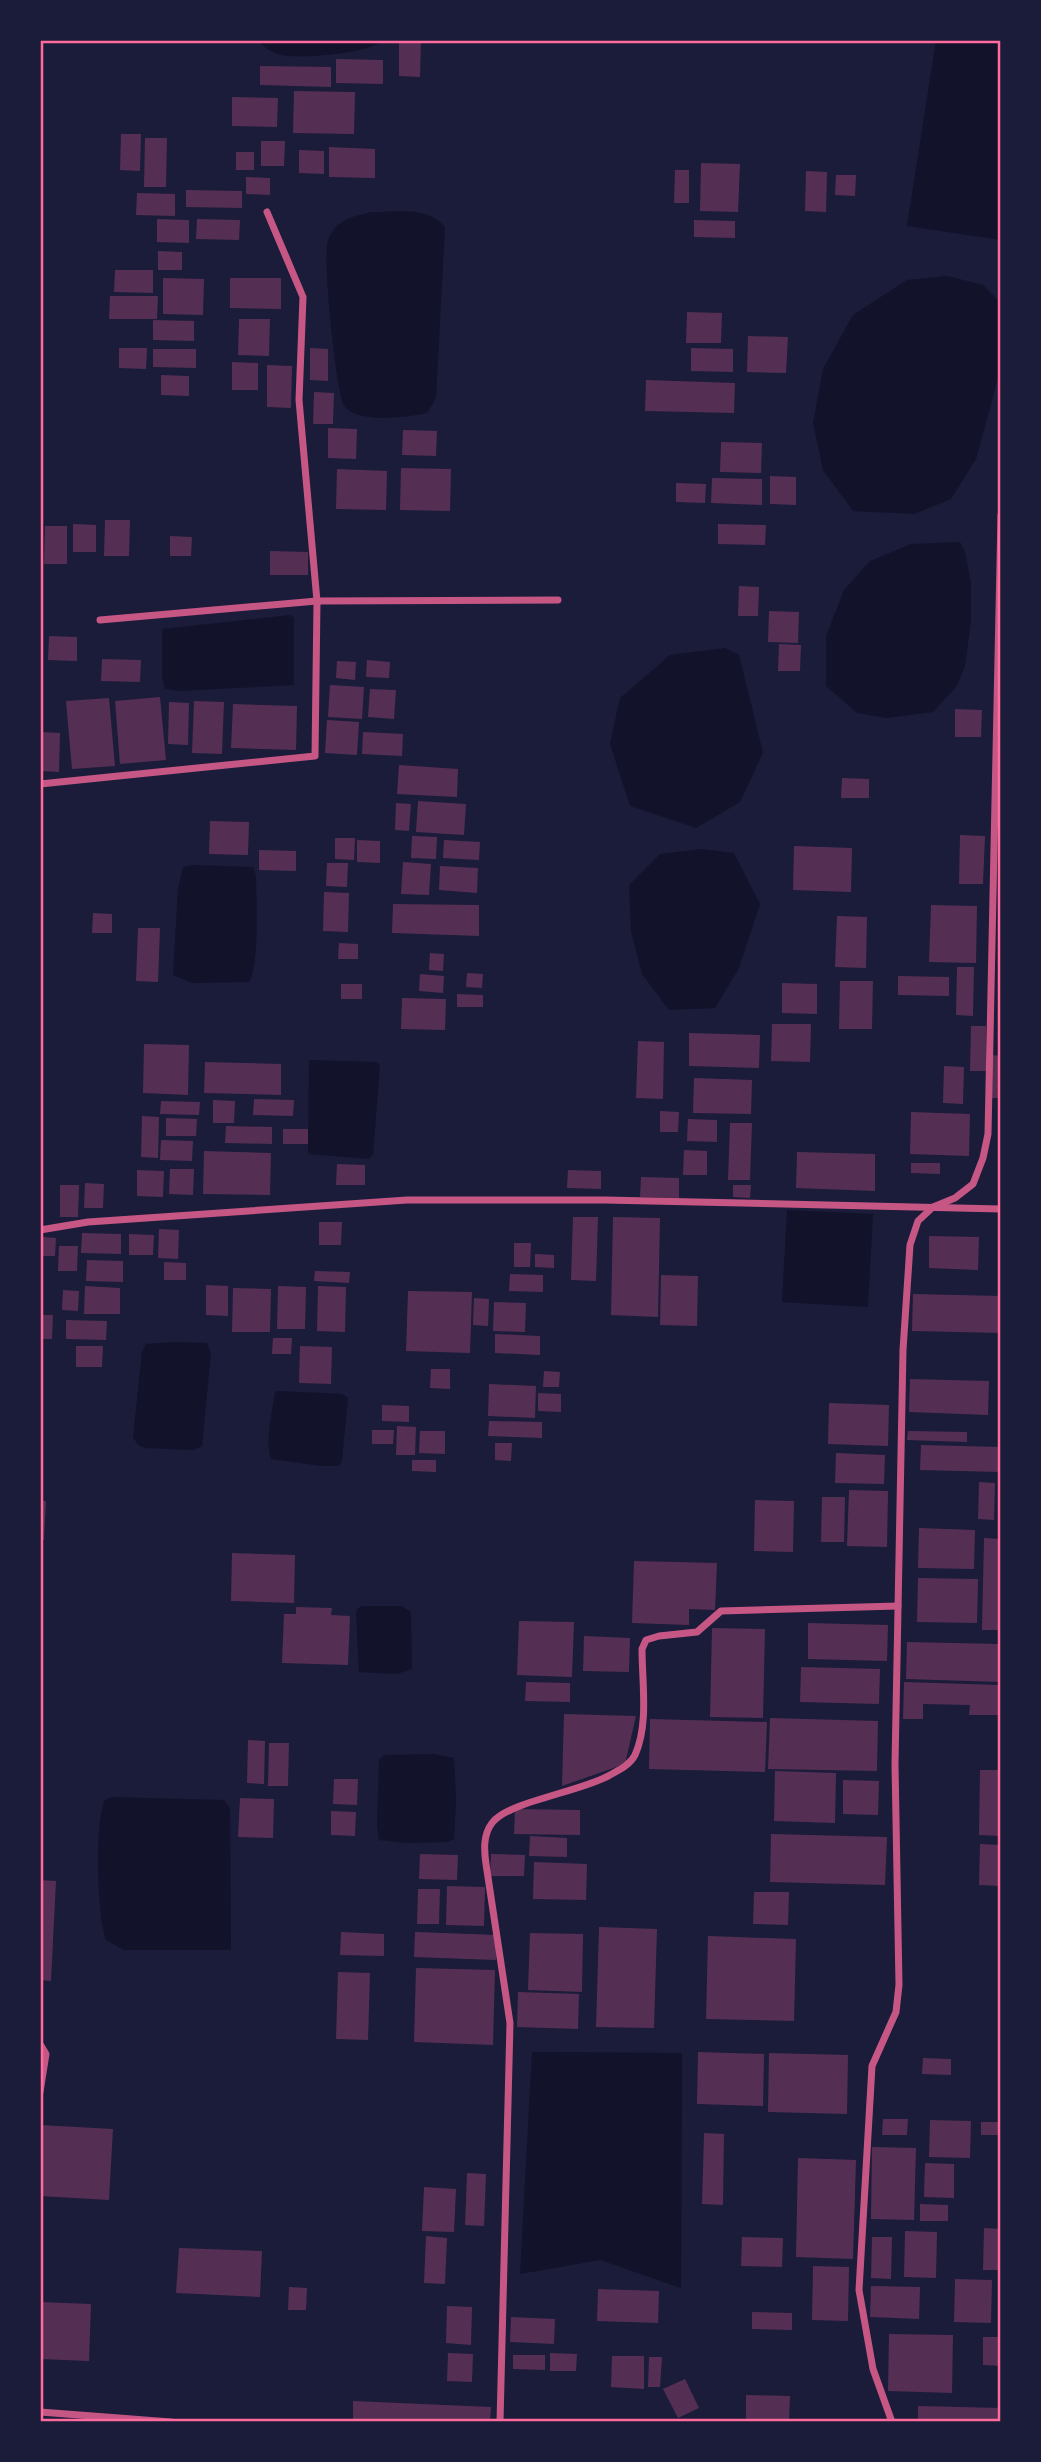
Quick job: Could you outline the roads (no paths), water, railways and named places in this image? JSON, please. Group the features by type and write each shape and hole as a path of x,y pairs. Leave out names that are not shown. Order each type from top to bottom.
{"street":[{"path":"40,784 315,756 317,601 299,400 303,297 267,212"},
{"path":"892,2422 873,2369 859,2290 872,2066 896,2012 899,1985 895,1764 903,1350 910,1245 918,1221 933,1207 955,1198 973,1184 984,1158 988,1134 997,930 1001,515"},
{"path":"100,620 317,601 558,600"},
{"path":"40,1230 88,1222 407,1200 605,1200 1001,1209"},
{"path":"500,2422 510,2023 486,1864 484,1844 490,1825 503,1812 599,1781 625,1767 634,1758 643,1731 642,1649 646,1640 697,1632 721,1611 898,1606"},
{"path":"40,2044 46,2054 40,2092"},
{"path":"40,2412 170,2422"}]}
